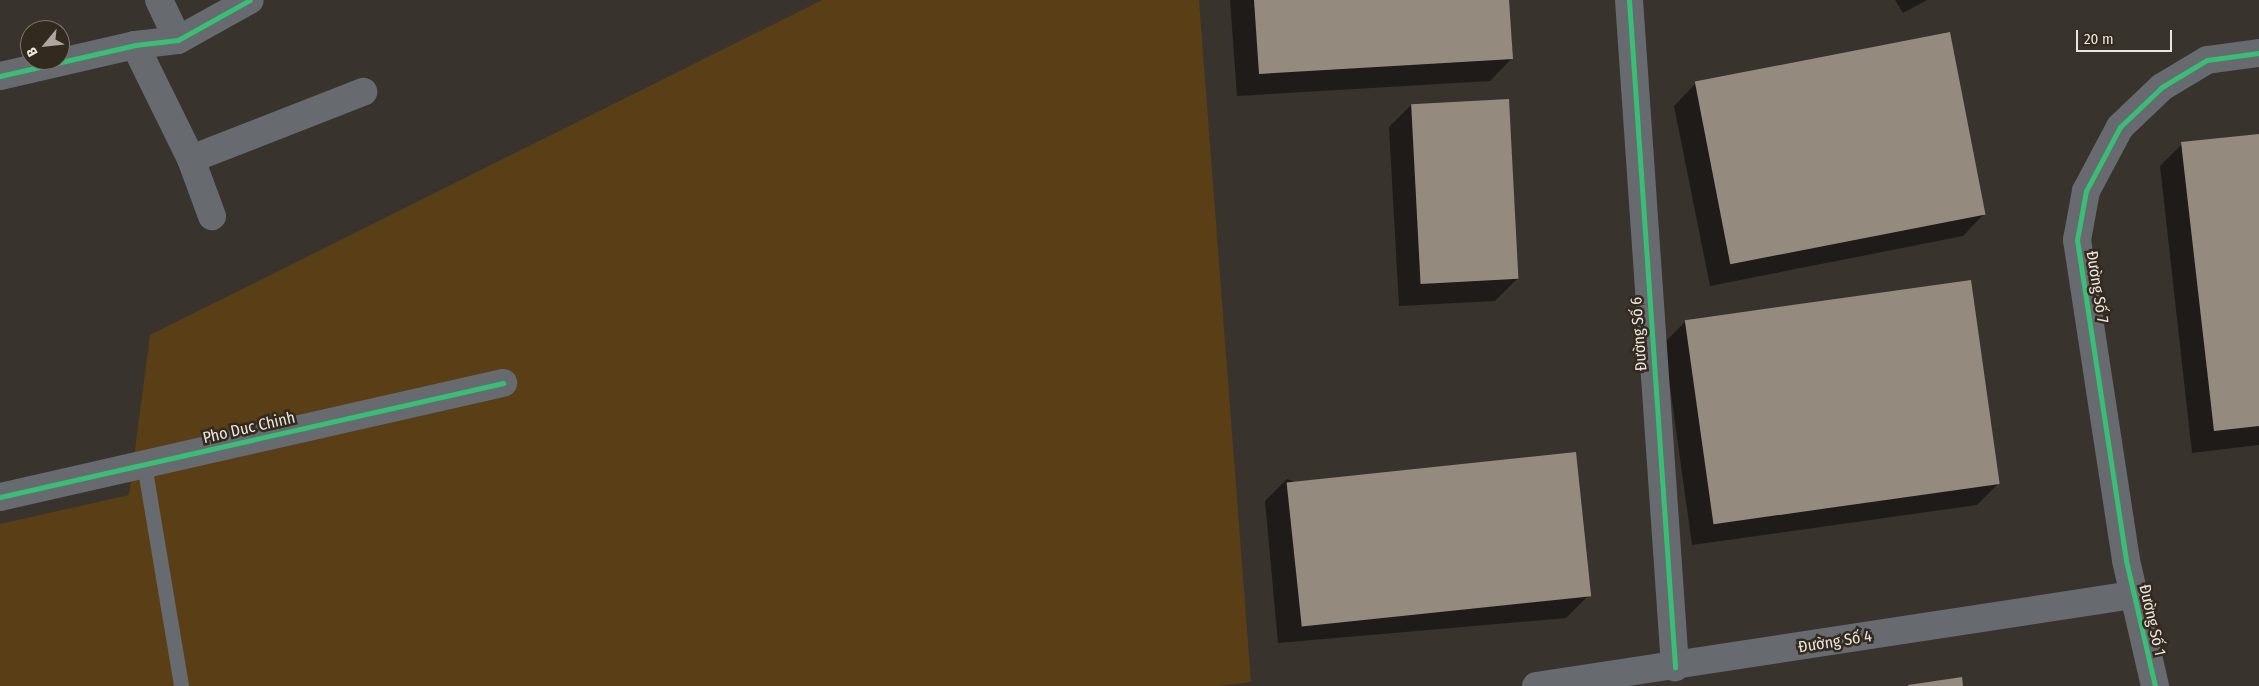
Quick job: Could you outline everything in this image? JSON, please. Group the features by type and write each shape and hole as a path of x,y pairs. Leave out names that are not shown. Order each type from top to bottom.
{"street":[{"path":"159,0 178,40"},
{"path":"1,75 135,45 178,40 250,0"},
{"name":"Đường Số 6","path":"1629,0 1675,667"},
{"path":"135,45 191,159 212,216"},
{"name":"Đường Số 7","path":"2126,560 2077,240 2086,191 2120,128 2162,87 2207,60 2259,52"},
{"path":"191,159 363,92"},
{"name":"Pho Duc Chinh","path":"0,497 503,383"},
{"name":"Đường Số 1","path":"2126,560 2155,686"},
{"name":"Đường Số 4","path":"1536,686 1675,667 2133,595"}],"lane":[{"path":"144,464 181,686"}],"shaded area":[{"path":"822,0 1199,0 1251,682 1218,686 0,686 0,524 129,495 150,335"}],"building":[{"path":"1254,0 1509,0 1513,59 1259,74"},
{"path":"1950,32 1985,215 1730,264 1695,82"},
{"path":"1509,99 1518,279 1421,284 1411,104"},
{"path":"2259,134 2259,426 2214,431 2181,142"},
{"path":"1971,280 2000,484 1713,524 1685,320"},
{"path":"1576,452 1591,596 1302,627 1287,482"},
{"path":"1962,677 1963,686 1908,686 1908,685"}],"cycle path":[{"path":"0,76 135,45 178,40 250,0"},
{"path":"1629,0 1675,667"},
{"path":"2155,686 2126,560 2077,240 2086,191 2120,127 2162,87 2207,60 2259,53"},
{"path":"0,497 503,383"}]}
